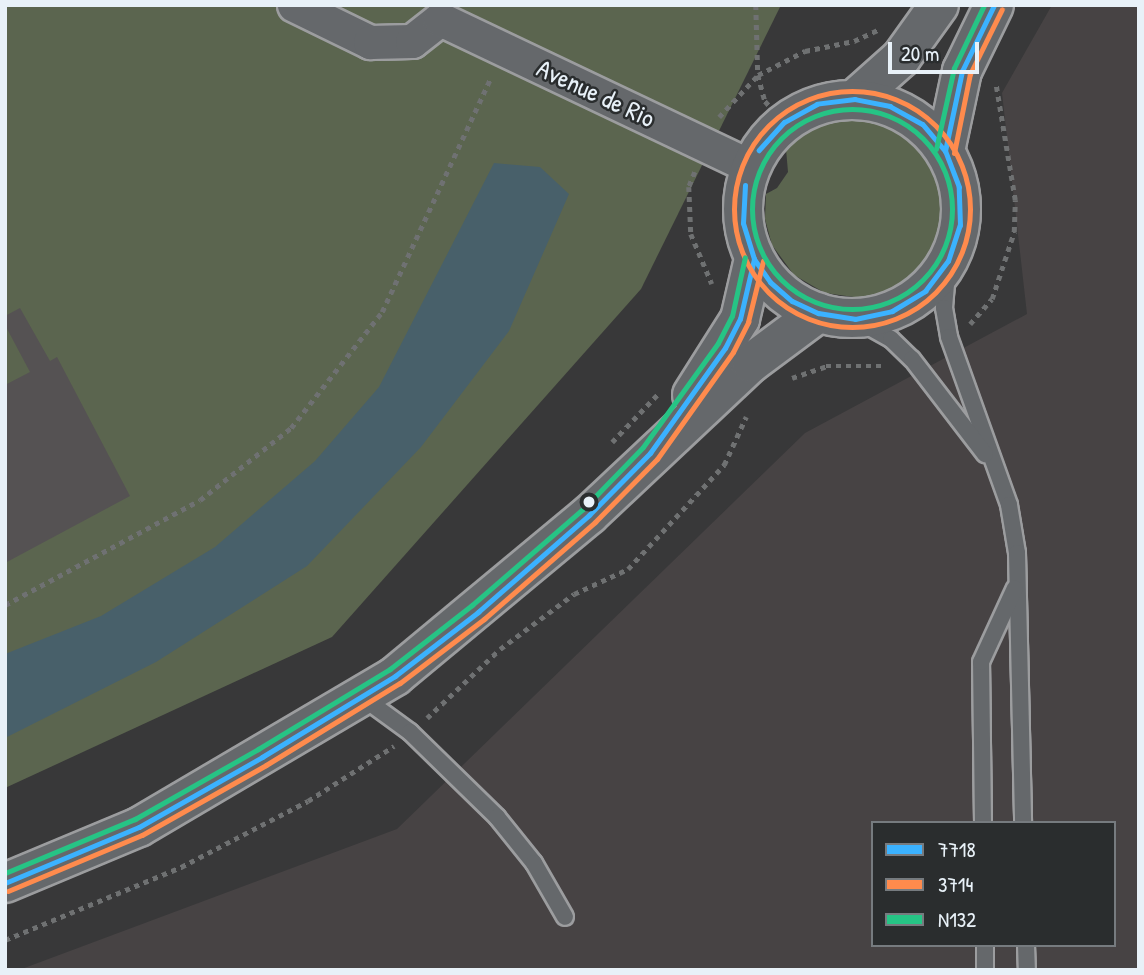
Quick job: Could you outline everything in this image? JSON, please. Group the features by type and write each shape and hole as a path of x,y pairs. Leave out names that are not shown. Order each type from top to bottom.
{"main road":[{"path":"855,99 901,58 939,5"},
{"path":"945,151 962,71 994,5"},
{"path":"855,99 890,106 922,124 945,151 959,187 960,225 948,261 925,290 903,304 855,318 818,313 785,295 754,259 743,223 745,185 752,167 759,150 784,122 817,104 855,99"},
{"path":"650,453 725,348 740,319 754,259"},
{"path":"5,883 139,827 362,697 478,611 589,515 650,453 751,363 818,313"}],"street":[{"name":"Avenue de Rio","path":"294,5 370,42 412,41 439,12 752,167"}],"lane":[{"path":"948,261 944,308 949,337 1009,505 1018,582 1023,821"},
{"path":"855,318 891,339 912,359 994,465"},
{"path":"983,821 981,662 1018,582"},
{"path":"362,697 410,732 497,817 534,863 565,917"},
{"path":"985,947 985,970"},
{"path":"1026,947 1027,970"}],"path":[{"path":"755,5 758,75 765,101 784,122"},
{"path":"716,124 758,75 805,51 854,41 890,24"},
{"path":"960,331 992,299 1014,232 1015,200 998,109 1000,71"},
{"path":"5,605 200,500 291,428 383,312 493,73"},
{"path":"699,162 689,187 691,234 718,293"},
{"path":"607,449 664,388"}],"shaded area":[{"path":"1052,5 1139,5 1139,970 19,970 397,829 805,433 1027,314 1002,93"}],"green space":[{"path":"5,5 781,5 641,289 332,637 5,788"},
{"path":"848,118 884,123 915,142 936,171 944,197 941,234 924,265 896,288 861,298 825,293 794,275 772,245 765,219 766,194 777,188 788,172 786,149 813,128"}],"water":[{"path":"494,163 540,167 569,194 509,331 421,447 307,566 156,662 5,738 5,654 101,616 215,547 315,461 379,387"}],"building":[{"path":"20,308 50,361 57,357 130,496 5,563 5,385 30,372 5,325 5,316"}],"transit line":[{"name":"N132","path":"936,149 954,68 984,5"},
{"name":"7718","path":"945,151 962,71 994,5"},
{"name":"3714","path":"954,153 970,74 1002,9"},
{"name":"3714","path":"852,91 897,100 927,118 943,134 965,175 970,209 961,254 943,284 927,300 886,322 852,327 807,318 777,300 761,284 739,243 734,209 743,164 761,134 777,118 818,96 852,91"},
{"name":"7718","path":"745,185 743,223 754,259 770,282 792,301 818,313 855,319 892,311 925,291 948,261 960,225 959,187 945,151 922,124 890,106 855,99 817,104 784,122 759,150"},
{"name":"N132","path":"852,109 872,111 890,117 923,138 944,171 950,189 952,209 950,229 944,247 923,280 890,301 872,307 852,309 832,307 814,301 781,280 760,247 754,229 752,209 754,189 760,171 781,138 814,117 832,111 852,109"},
{"name":"N132","path":"5,873 135,819 258,749 390,669 472,605 583,509 643,447 718,343 732,316 745,257"},
{"name":"7718","path":"5,883 139,827 262,757 395,676 478,612 589,515 650,453 725,348 740,319 754,259"},
{"name":"3714","path":"8,891 142,835 266,765 400,683 484,619 595,522 657,459 733,352 748,322 763,261"}]}
